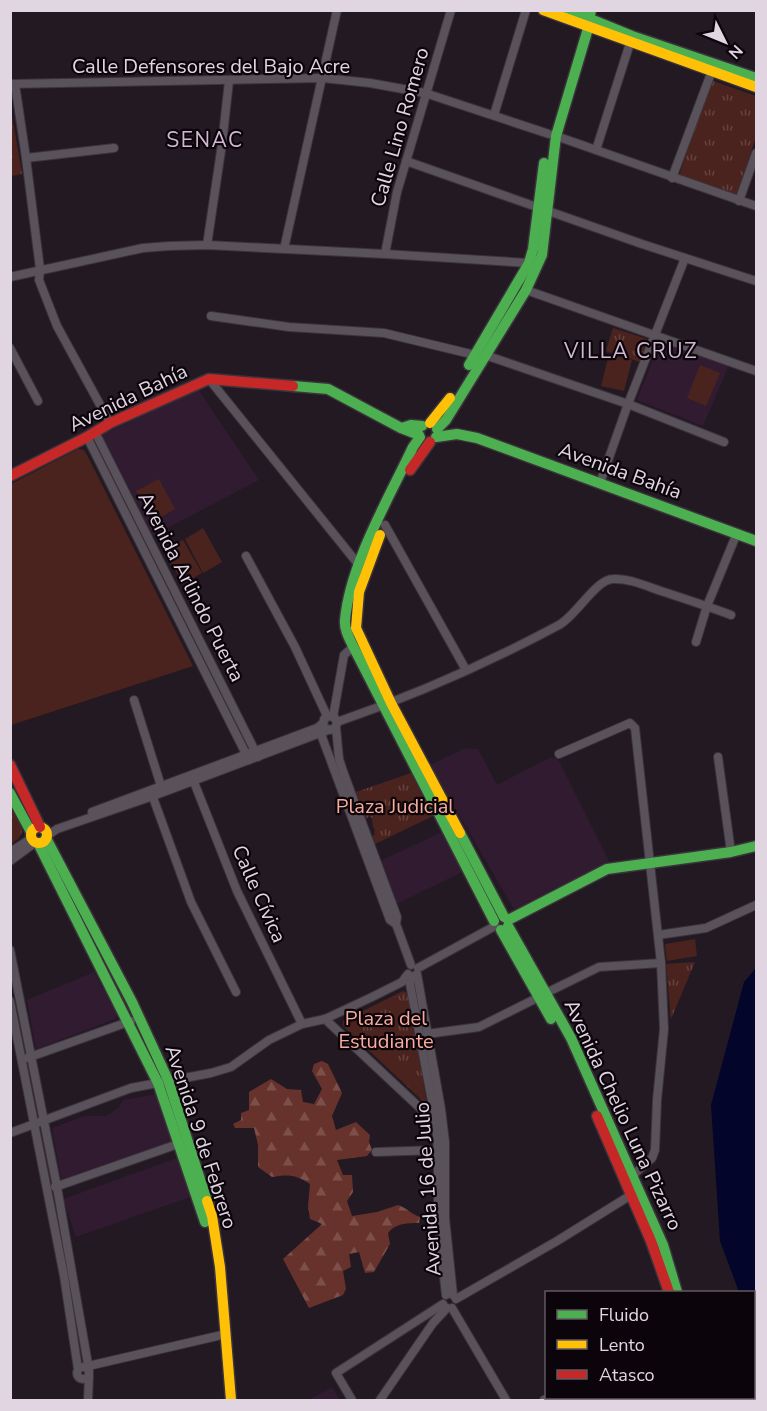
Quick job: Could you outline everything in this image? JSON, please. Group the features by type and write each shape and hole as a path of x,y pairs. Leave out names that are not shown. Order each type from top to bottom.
{"main road":[{"path":"543,10 586,18"},
{"path":"568,10 631,39 713,67 756,78"},
{"path":"428,433 526,290 542,255 543,208 552,135 586,18"},
{"path":"713,67 756,87"},
{"path":"480,355 529,263 543,208"},
{"name":"Avenida Bahía","path":"10,476 110,423 209,379 328,389 401,428 411,425 428,433 464,434 756,541"},
{"name":"Avenida Chelio Luna Pizarro","path":"358,644 355,616 360,587 385,525 428,433"},
{"name":"Avenida Chelio Luna Pizarro","path":"428,433 413,447 358,564 345,621 501,923 571,1038 663,1245 676,1291"},
{"name":"Avenida 9 de Febrero","path":"10,765 39,835 127,1021 163,1082 178,1144 204,1218 231,1401"},
{"name":"Avenida 9 de Febrero","path":"10,793 39,835 142,1021 212,1216 220,1268 225,1401"},
{"path":"501,923 607,869 731,852 756,846"},
{"name":"Avenida Chelio Luna Pizarro","path":"543,995 651,1241 668,1291"}],"street":[{"path":"284,249 337,10"},
{"name":"Calle Lino Romero","path":"385,254 397,192 451,10"},
{"path":"494,116 526,10"},
{"path":"596,150 631,39"},
{"path":"672,178 713,67"},
{"name":"Calle Defensores del Bajo Acre","path":"13,84 323,78 370,83 425,93 756,206"},
{"path":"207,245 229,81"},
{"path":"13,84 27,158 40,269 39,280 57,326 110,423"},
{"path":"27,158 114,148"},
{"path":"739,201 756,153"},
{"path":"406,161 756,281"},
{"path":"10,277 143,248 207,245 529,263"},
{"path":"600,483 685,258"},
{"path":"526,290 756,371"},
{"path":"211,316 290,327 384,333 480,355 628,404 724,442"},
{"path":"10,348 38,401"},
{"path":"209,379 358,564"},
{"name":"Avenida Arlindo Puerta","path":"91,435 256,754"},
{"name":"Avenida Arlindo Puerta","path":"91,435 248,757"},
{"path":"385,525 465,670"},
{"path":"696,642 707,606 737,533"},
{"path":"246,556 295,647 329,724"},
{"path":"10,852 39,835 256,754 317,728 388,704 506,653 562,624 604,580 614,578 641,584 731,615"},
{"name":"Avenida 16 de Julio","path":"358,644 344,655 324,743 390,920 396,924"},
{"path":"134,700 161,786"},
{"path":"559,754 630,723 635,728 661,963 664,1029 655,1150 652,1158 632,1176"},
{"path":"308,738 329,724"},
{"name":"Avenida 16 de Julio","path":"329,724 344,774 397,917 396,924 413,971 427,1034 440,1124 438,1223 451,1296"},
{"path":"256,754 315,736 324,743"},
{"path":"717,757 731,852"},
{"path":"152,794 161,786 192,778"},
{"name":"Calle Cívica","path":"192,778 237,891 302,1024"},
{"path":"152,794 190,902 236,992"},
{"path":"10,861 39,835"},
{"path":"658,935 706,928 756,905"},
{"path":"10,1133 131,1088 231,1067 269,1040 302,1024 324,1019 402,981 413,971 501,923"},
{"path":"10,950 57,1187 87,1356 88,1400"},
{"path":"427,1034 479,1027 599,967 661,963"},
{"name":"Avenida 16 de Julio","path":"413,971 410,984 445,1142 445,1218 451,1296"},
{"path":"10,1001 63,1276 88,1369"},
{"path":"324,1019 440,1124"},
{"path":"21,1060 127,1021 142,1021"},
{"path":"47,1190 178,1144"},
{"path":"376,1152 438,1150"},
{"path":"506,1401 443,1298 451,1296 557,1240 631,1195"},
{"path":"352,1401 336,1373 456,1303 451,1296"},
{"path":"380,1401 433,1323 447,1307"},
{"path":"88,1400 77,1374 88,1369 223,1335"}],"shaded area":[{"path":"660,342 729,365 703,426 637,400"},
{"path":"198,389 259,480 152,536 102,438 104,434"},
{"path":"465,748 478,749 497,785 551,757 558,759 609,861 514,909 430,765"},
{"path":"444,831 464,871 397,904 380,861"},
{"path":"94,972 117,1014 115,1019 36,1049 27,1000"},
{"path":"157,1094 173,1141 61,1179 52,1128 84,1116 106,1116 119,1107 123,1100"},
{"path":"180,1157 193,1196 76,1237 63,1199"},
{"path":"332,1387 340,1400 309,1400"}],"green space":[{"path":"710,80 756,96 756,137 736,195 679,176"},
{"path":"10,104 22,174 11,176 10,176"},
{"path":"613,328 647,339 640,362 606,351"},
{"path":"609,354 632,360 624,391 601,386"},
{"path":"700,365 720,373 706,406 687,398"},
{"path":"78,449 84,450 87,455 193,666 11,725 11,484"},
{"path":"159,479 175,509 153,522 136,491"},
{"path":"203,528 222,562 203,573 185,539"},
{"path":"183,540 202,573 183,584 164,550"},
{"name":"Plaza Judicial","path":"411,773 433,816 373,845 371,838 375,830 372,818 369,816 366,819 356,792"},
{"path":"10,806 22,827 21,835 11,844"},
{"path":"695,939 697,956 667,961 665,944"},
{"path":"695,962 671,1019 666,964"},
{"name":"Plaza del Estudiante","path":"403,991 409,994 427,1105 343,1026 343,1021"},
{"path":"322,1061 328,1064 342,1093 332,1116 336,1130 356,1122 370,1135 369,1142 372,1150 367,1156 337,1160 343,1175 352,1175 353,1192 347,1201 352,1216 377,1212 398,1205 420,1217 419,1223 398,1225 388,1233 390,1244 374,1272 365,1273 359,1252 349,1254 351,1267 343,1271 346,1289 343,1295 309,1308 283,1259 322,1224 310,1219 308,1206 310,1184 292,1176 272,1177 258,1167 258,1145 254,1128 235,1128 233,1124 241,1120 241,1113 249,1110 249,1092 271,1079 287,1089 301,1090 303,1102 314,1104 322,1089 312,1071 314,1064"}],"water":[{"path":"756,968 756,1343 755,1291 739,1291 720,1241 711,1105 744,982"}],"traffic: fast":[{"path":"568,10 632,36 756,78"},
{"path":"437,429 446,420 526,290 542,255 556,136 587,32 591,10"},
{"path":"469,365 529,263 533,249 544,163"},
{"path":"293,386 328,389 401,428 419,435"},
{"path":"402,428 411,425 422,426"},
{"path":"436,437 457,434 477,438 756,541"},
{"path":"420,437 382,509 362,554 348,599 345,627 494,921"},
{"path":"10,793 31,832"},
{"path":"460,833 504,917"},
{"path":"46,838 132,1002 168,1080 207,1201"},
{"path":"38,843 158,1083 205,1222"},
{"path":"508,920 607,869 731,852 756,846"},
{"path":"508,926 571,1038 663,1245 677,1291"},
{"path":"501,930 551,1019"}],"traffic: slow":[{"path":"543,10 756,87"},
{"path":"430,423 450,398"},
{"path":"380,535 359,592 356,628 391,703 460,833"},
{"path":"39,827 47,835 39,843 31,835 39,827"},
{"path":"207,1201 212,1216 220,1267 231,1400"}],"traffic: jam":[{"path":"10,476 110,423 209,379 293,386"},
{"path":"410,470 430,442"},
{"path":"10,765 40,827"},
{"path":"597,1116 651,1241 669,1291"}],"district":[{"name":"SENAC","path":"205,140"},
{"name":"VILLA CRUZ","path":"631,351"}]}
